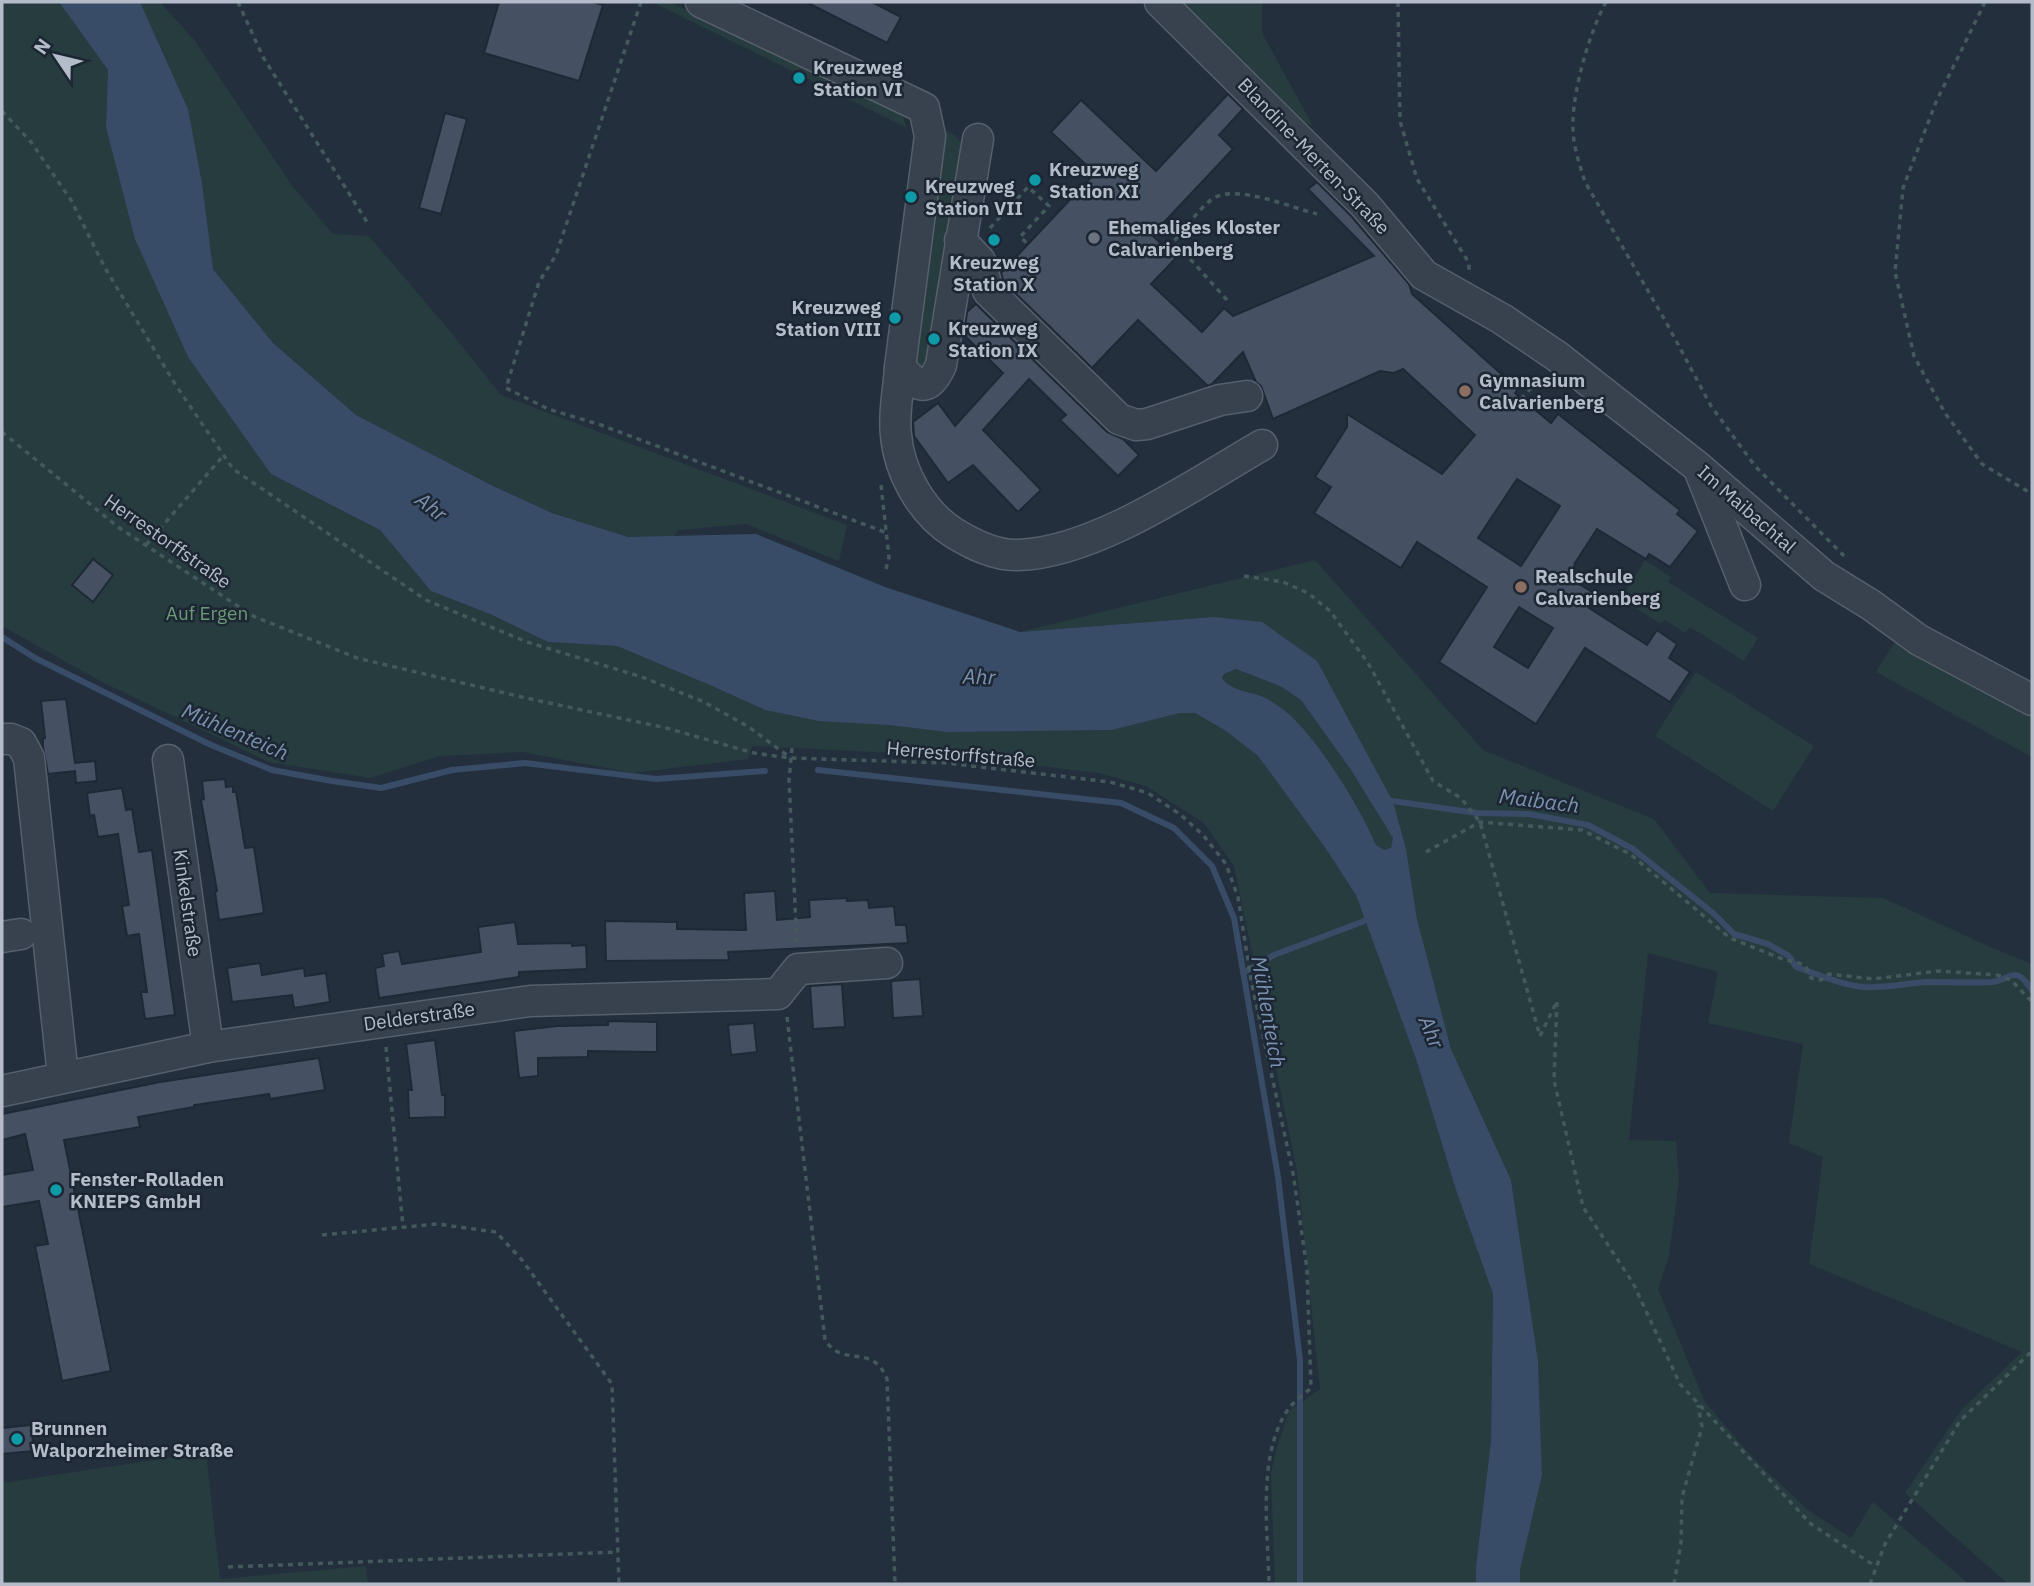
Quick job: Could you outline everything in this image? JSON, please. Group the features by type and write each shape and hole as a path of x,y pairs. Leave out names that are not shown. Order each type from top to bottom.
{"street":[{"path":"701,2 924,108 930,136 900,367 895,435 903,466 915,493 943,526 975,546 1016,555 1072,546 1124,524 1262,445"},
{"name":"Blandine-Merten-Straße","path":"1160,2 1365,205 1424,275 1472,303"},
{"path":"900,367 912,382 920,385 928,384 934,379 941,365 973,236 978,139"},
{"path":"973,236 988,291 1119,418 1136,425 1147,424 1220,400 1247,396"},
{"name":"Im Maibachtal","path":"1472,303 1502,319 1558,357 1698,467 1824,576 1919,640 2032,700"},
{"path":"1698,467 1745,585"},
{"path":"2,739 21,743 29,758 63,1076"},
{"name":"Kinkelstraße","path":"169,760 208,1047"},
{"path":"778,994 797,969 887,963"},
{"name":"Delderstraße","path":"2,1091 208,1047 530,1001 778,994"}],"path":[{"path":"238,2 263,57 367,222"},
{"path":"641,2 556,255 539,282 506,388 548,409 601,425 887,533"},
{"path":"1398,2 1400,121 1417,179 1469,263 1472,303"},
{"path":"1606,2 1580,73 1573,123 1577,159 1585,182 1711,406 1755,466 1847,559"},
{"path":"1985,2 1936,102 1903,188 1895,272 1914,356 1945,413 1982,464 2032,495"},
{"path":"2,111 31,142 71,200 105,268 175,384 233,469 426,600 527,642 642,677 704,702 750,727 790,758"},
{"path":"973,236 1028,187 1049,206 1020,237 1028,244"},
{"path":"1227,300 1174,241 1212,198 1238,194 1274,201 1317,215"},
{"path":"1521,399 1546,371"},
{"name":"Herrestorffstraße","path":"2,432 118,527 253,616 357,658 666,728 754,753 790,758 946,763 1110,782 1148,793 1196,828 1226,863 1238,897 1251,980 1293,1173 1307,1269 1311,1388 1288,1409 1277,1431 1268,1472 1269,1584"},
{"path":"146,545 223,456"},
{"path":"1244,576 1283,583 1308,593 1330,611 1368,663 1433,781 1461,798 1480,822 1540,1035 1557,1001 1554,1080 1583,1207 1633,1283 1680,1384 1811,1524 1875,1566"},
{"path":"792,748 790,758 797,969"},
{"path":"1426,852 1480,822 1582,830 1630,854 1730,938 1785,960 1797,962 1806,967 1811,978 1821,980 1829,974 1873,979 1938,971 1997,975 2011,980 2032,1002"},
{"path":"778,994 788,1021 825,1340 830,1348 839,1354 873,1359 882,1366 887,1379 895,1584"},
{"path":"383,1020 403,1227"},
{"path":"322,1235 437,1224 496,1232 522,1260 612,1384 619,1584"},
{"path":"1870,1584 1885,1544 1960,1421 2032,1350"},
{"path":"1674,1584 1681,1543 1682,1497 1702,1427 1698,1404"},
{"path":"228,1567 618,1552"}],"green space":[{"name":"Auf Ergen","path":"2,2 59,2 108,70 106,127 271,474 380,530 431,591 490,614 548,642 617,646 765,710 947,732 1112,730 1180,713 1195,713 1226,731 1258,756 1356,895 1416,1059 1456,1190 1493,1294 1491,1441 1476,1584 1275,1584 1271,1473 1276,1450 1289,1411 1320,1389 1297,1171 1234,866 1204,823 1146,786 1099,773 953,756 752,746 748,759 632,773 523,752 440,756 370,778 269,762 102,682 2,626"},
{"path":"140,2 160,2 195,41 293,187 333,234 369,236 501,395 847,525 839,561 746,524 679,530 673,537 628,537 552,513 493,486 356,415 273,343 213,269 202,183 188,109"},
{"path":"652,2 670,2 902,114 907,128"},
{"path":"1179,2 1262,2 1262,33 1313,126 1286,115"},
{"path":"942,129 955,135 962,144 934,346 925,368 917,363 914,340"},
{"path":"1315,560 1483,750 1654,819 1710,893 1883,898 2032,964 2032,1584 2008,1584 1905,1493 1962,1409 2022,1352 1809,1264 1823,1157 1789,1143 1803,1044 1708,1023 1718,972 1648,953 1629,1140 1676,1141 1679,1181 1669,1256 1658,1289 1705,1402 1753,1458 1808,1510 1851,1538 1873,1502 1969,1584 1520,1584 1520,1570 1542,1475 1538,1361 1511,1180 1451,1049 1417,919 1406,849 1317,661 1213,617 1020,632"},
{"path":"1645,560 1671,577 1668,582 1758,638 1744,661 1690,627 1685,633 1665,620 1661,624 1621,599"},
{"path":"1897,638 2032,713 2032,757 1876,672"},
{"path":"1236,669 1282,687 1301,700 1351,770 1394,838 1391,848 1384,850 1376,845 1336,773 1296,721 1270,700 1234,688 1225,682 1222,678 1224,674"},
{"path":"1696,672 1814,746 1773,811 1655,736"},
{"path":"206,1452 220,1579 366,1566 368,1584 2,1584 2,1483"}],"water":[{"name":"Ahr","path":"59,2 140,2 188,109 202,183 213,269 273,343 356,415 493,486 552,513 628,537 756,534 885,587 1020,632 1213,617 1262,622 1317,661 1393,802 1406,849 1417,919 1451,1049 1511,1180 1538,1361 1542,1475 1520,1570 1520,1584 1476,1584 1491,1441 1493,1294 1456,1190 1416,1059 1356,895 1258,756 1226,731 1195,713 1180,713 1112,730 947,732 819,721 765,710 617,646 548,642 490,614 431,591 380,530 271,474 188,357 135,239 106,127 108,70","holes":["1236,669 1282,687 1301,700 1351,770 1393,838 1391,848 1384,850 1376,845 1336,773 1296,721 1270,700 1234,688 1222,678 1224,674"]}],"building":[{"path":"499,2 592,2 603,5 579,81 484,53"},
{"path":"806,2 872,2 901,17 887,43"},
{"path":"1228,94 1243,109 1219,135 1233,149 1152,235 1176,258 1151,284 1202,332 1224,308 1233,316 1374,256 1308,189 1317,182 1352,217 1409,284 1412,294 1518,389 1515,393 1551,423 1558,414 1680,510 1677,514 1698,531 1670,567 1649,554 1646,559 1597,529 1575,563 1571,579 1597,595 1589,608 1647,645 1657,630 1677,644 1669,658 1690,672 1670,702 1585,648 1536,724 1439,662 1487,587 1417,542 1401,568 1314,513 1331,487 1315,477 1347,427 1347,414 1442,474 1475,435 1403,369 1394,373 1380,371 1273,419 1261,386 1256,382 1243,352 1208,386 1138,320 1092,368 1004,282 1001,273 1095,173 1051,132 1081,100 1156,171","holes":["1517,479 1560,506 1521,566 1478,538","1519,607 1553,628 1528,668 1494,647"]},
{"path":"445,113 467,119 441,214 419,208"},
{"path":"976,304 1107,432 1123,439 1139,455 1118,476 1060,420 1066,415 1029,379 983,430 1041,490 1018,512 973,465 948,483 914,436 913,422 938,403 955,426 1003,373 964,335 967,312"},
{"path":"93,559 113,575 93,602 72,585"},
{"path":"66,699 75,763 95,761 97,781 76,783 75,771 48,774 43,747 45,738 41,701"},
{"path":"225,779 226,787 233,786 233,792 236,792 245,848 254,847 264,913 219,920 217,891 201,800 204,799 202,781"},
{"path":"122,788 126,810 132,809 139,852 152,850 175,1015 145,1019 141,992 147,992 139,934 127,936 122,906 129,905 118,834 98,837 94,815 90,816 87,793"},
{"path":"775,891 777,920 810,917 809,900 847,898 847,901 868,900 869,908 894,906 896,925 906,925 908,943 728,952 729,960 606,961 605,921 677,922 677,929 746,930 744,893"},
{"path":"515,922 518,944 586,945 587,969 519,972 519,977 379,998 375,968 384,966 382,954 399,951 402,964 481,952 478,927"},
{"path":"260,963 262,975 304,968 305,976 326,973 330,1002 294,1008 292,995 232,1002 227,968"},
{"path":"920,979 923,1016 893,1018 891,981"},
{"path":"842,984 845,1027 813,1029 810,986"},
{"path":"608,1021 657,1022 657,1052 588,1051 588,1057 538,1058 538,1076 519,1078 514,1031 557,1026 608,1025"},
{"path":"754,1023 757,1052 731,1055 728,1025"},
{"path":"435,1040 442,1095 445,1095 445,1117 409,1118 408,1090 412,1090 406,1044"},
{"path":"319,1058 325,1090 270,1099 269,1094 194,1105 138,1117 140,1127 64,1140 111,1371 62,1381 35,1246 48,1244 39,1201 2,1207 2,1175 33,1170 25,1134 2,1140 2,1114 160,1082"},
{"name":"Brunnen Walporzheimer Straße","path":"31,1425 34,1451 2,1454 2,1428"}],"waterway":[{"name":"Mühlenteich","path":"2,637 35,658 211,745 272,770 332,781 381,788 452,770 525,763 656,779 765,771"},
{"name":"Mühlenteich","path":"818,770 1121,803 1174,828 1212,866 1234,918 1278,1177 1300,1360 1300,1584"},
{"name":"Maibach","path":"1385,800 1477,813 1529,814 1588,825 1633,849 1713,913 1734,934 1768,944 1789,956 1796,967 1838,982 1879,987 1928,982 1992,982 2017,975 2032,990"},
{"path":"1243,973 1274,955 1372,916"}],"place":[{"name":"Kreuzweg Station VI","path":"799,78"},
{"name":"Kreuzweg Station XI","path":"1035,180"},
{"name":"Kreuzweg Station VII","path":"911,197"},
{"name":"Ehemaliges Kloster Calvarienberg","path":"1094,238"},
{"name":"Kreuzweg Station X","path":"994,240"},
{"name":"Kreuzweg Station VIII","path":"895,318"},
{"name":"Kreuzweg Station IX","path":"934,339"},
{"name":"Gymnasium Calvarienberg","path":"1465,391"},
{"name":"Realschule Calvarienberg","path":"1521,587"},
{"name":"Fenster-Rolladen KNIEPS GmbH","path":"56,1190"},
{"name":"Brunnen Walporzheimer Straße","path":"17,1439"}]}
